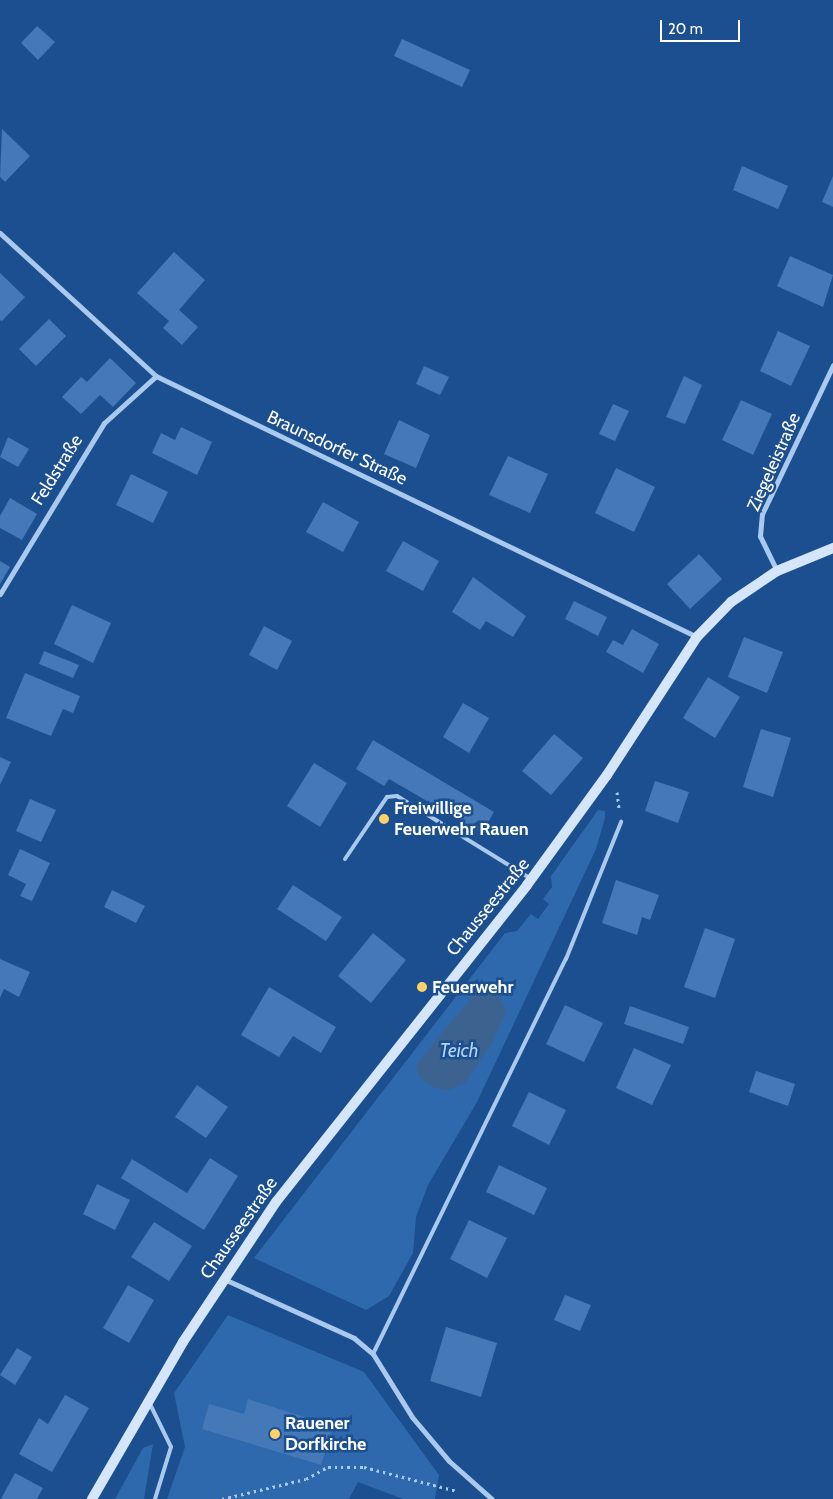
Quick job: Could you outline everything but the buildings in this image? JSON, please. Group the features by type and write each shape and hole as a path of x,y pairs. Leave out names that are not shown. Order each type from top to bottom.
{"main road":[{"name":"Chausseestraße","path":"92,1499 148,1400 224,1279 334,1126 532,880 608,775 697,636 731,602 777,571 833,548"}],"street":[{"name":"Braunsdorfer Straße","path":"0,233 156,376 697,636"},
{"name":"Ziegeleistraße","path":"777,571 760,536 762,514 833,364"},
{"name":"Feldstraße","path":"0,594 104,423 156,376"},
{"path":"224,1279 354,1338 373,1354 412,1417 448,1461 492,1499"}],"lane":[{"path":"345,858 386,797 397,796 532,880"},
{"path":"373,1354 566,959 621,822"},
{"path":"148,1400 171,1447 155,1499"}],"path":[{"path":"222,1499 306,1478 328,1467 364,1467 468,1494"}],"shaded area":[{"path":"598,810 605,811 605,818 596,849 477,1102 428,1185 416,1217 413,1253 389,1296 366,1310 254,1258 505,933 517,931 531,914 538,919 549,904 543,899 552,887 551,876"},
{"path":"228,1315 364,1372 439,1475 435,1499 403,1499 358,1482 349,1499 167,1499 185,1447 174,1393"},
{"path":"153,1444 144,1499 115,1499 143,1448"}],"water":[{"name":"Teich","path":"483,984 500,998 506,1011 493,1041 465,1083 448,1090 434,1087 419,1077 416,1065"}],"place":[{"name":"Freiwillige Feuerwehr Rauen","path":"384,819"},
{"name":"Feuerwehr","path":"422,987"},
{"name":"Rauener Dorfkirche","path":"275,1434"}]}
